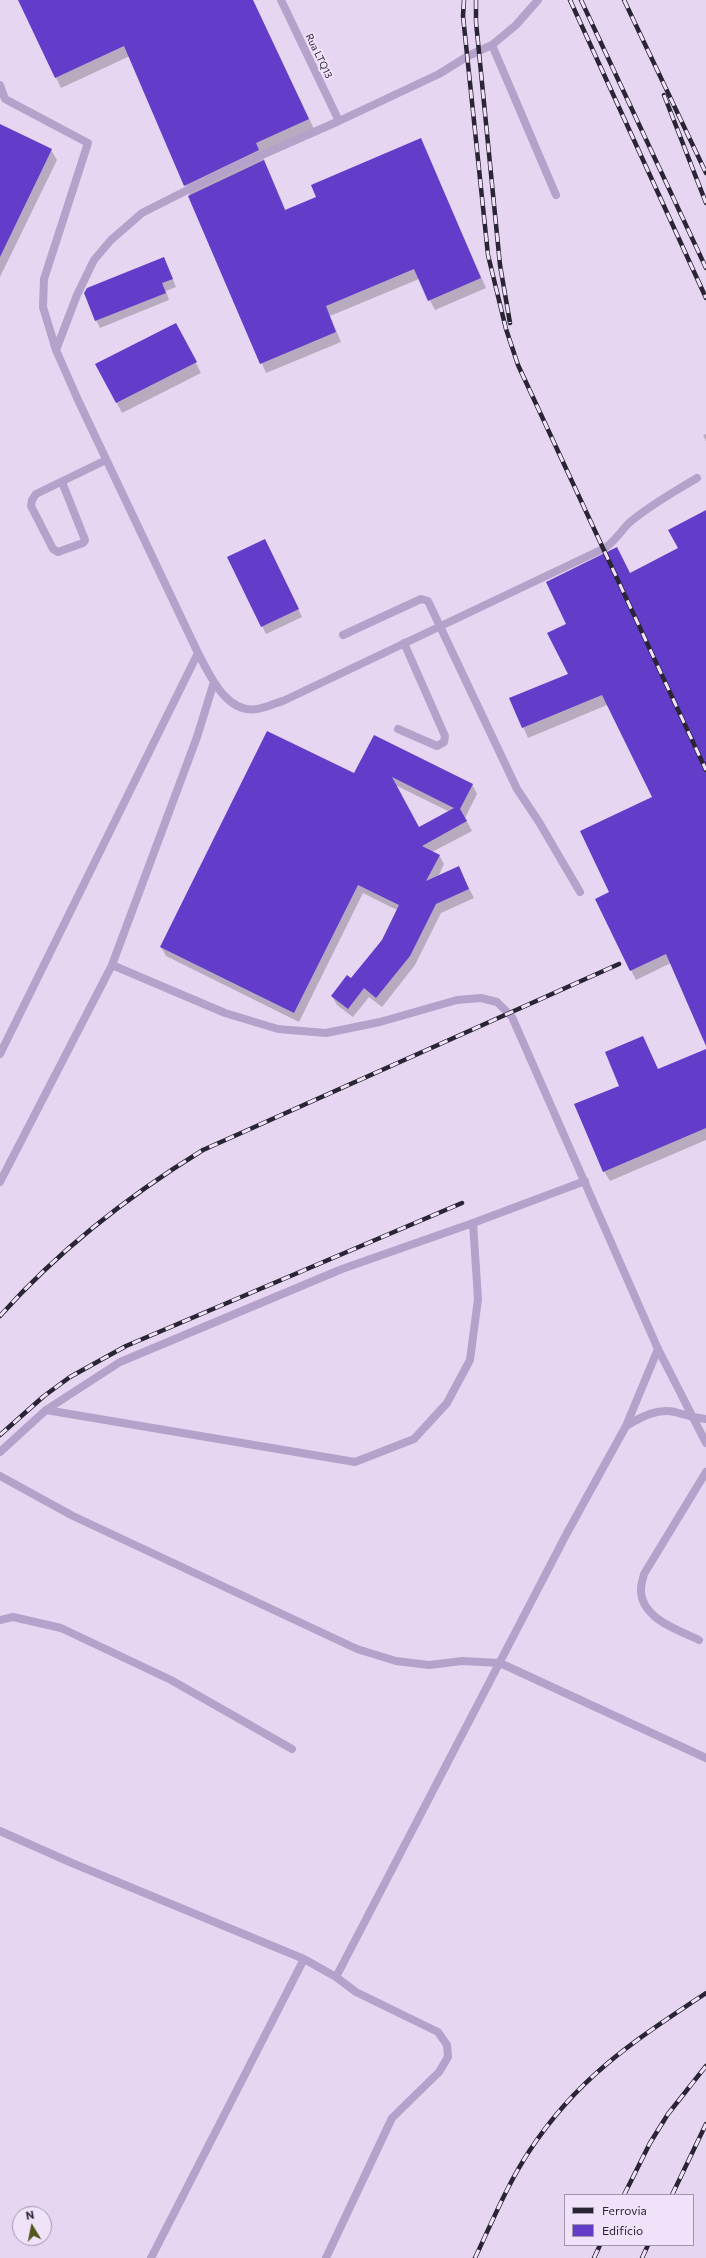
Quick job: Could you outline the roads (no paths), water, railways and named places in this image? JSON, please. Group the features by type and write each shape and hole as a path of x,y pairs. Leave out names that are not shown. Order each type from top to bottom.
{"lane":[{"name":"Rua LTQ13","path":"281,0 339,122"},
{"path":"56,350 77,295 94,260 111,240 142,213 223,172 339,122 439,74 468,56 492,46 516,25 538,0"},
{"path":"492,46 556,195"},
{"path":"0,85 5,99 88,143 44,279 42,307 56,350 106,460 198,653 214,682 229,700 240,708 256,709 283,700 605,548 611,544 628,524 657,502 697,478"},
{"path":"62,482 85,540 83,543 58,552 53,549 31,506 32,500 36,494 106,460"},
{"path":"343,635 422,599 428,601 438,626 517,789 539,822 580,892"},
{"path":"398,729 437,746 444,742 445,736 404,643"},
{"path":"0,1054 198,653"},
{"path":"0,1182 112,965 197,737 214,682"},
{"path":"112,965 225,1013 278,1029 326,1033 380,1022 457,1000 481,998 497,1002 512,1017 658,1349 706,1444"},
{"path":"0,1452 46,1410 120,1362 342,1270 585,1181"},
{"path":"46,1410 355,1462 414,1438 447,1403 470,1360 478,1299 473,1223"},
{"path":"336,1976 567,1533 626,1426 658,1349"},
{"path":"626,1426 654,1412 673,1411 693,1418 706,1419"},
{"path":"699,1640 660,1621 644,1606 640,1590 644,1574 706,1472"},
{"path":"0,1476 73,1516 357,1649 396,1661 429,1665 462,1661 500,1663 706,1758"},
{"path":"0,1620 13,1617 61,1628 171,1680 292,1749"},
{"path":"0,1831 72,1863 304,1959 336,1976 356,1992 438,2032 447,2045 448,2058 439,2072 392,2118 326,2258"},
{"path":"150,2258 304,1959"}],"railway":[{"path":"464,0 463,16 488,255 506,329 518,365 706,770"},
{"path":"476,0 476,22 500,265 510,323"},
{"path":"570,0 706,298"},
{"path":"581,0 706,268"},
{"path":"624,0 706,173"},
{"path":"664,95 706,203"},
{"path":"0,1316 46,1269 121,1205 203,1150 619,964"},
{"path":"0,1435 44,1396 70,1377 126,1346 462,1203"},
{"path":"475,2258 522,2163 549,2124 568,2101 588,2080 609,2062 655,2027 706,1993"},
{"path":"624,2194 650,2143 668,2114 706,2066"},
{"path":"672,2194 706,2124"},
{"path":"594,2258 600,2246"},
{"path":"642,2258 648,2246"}]}
